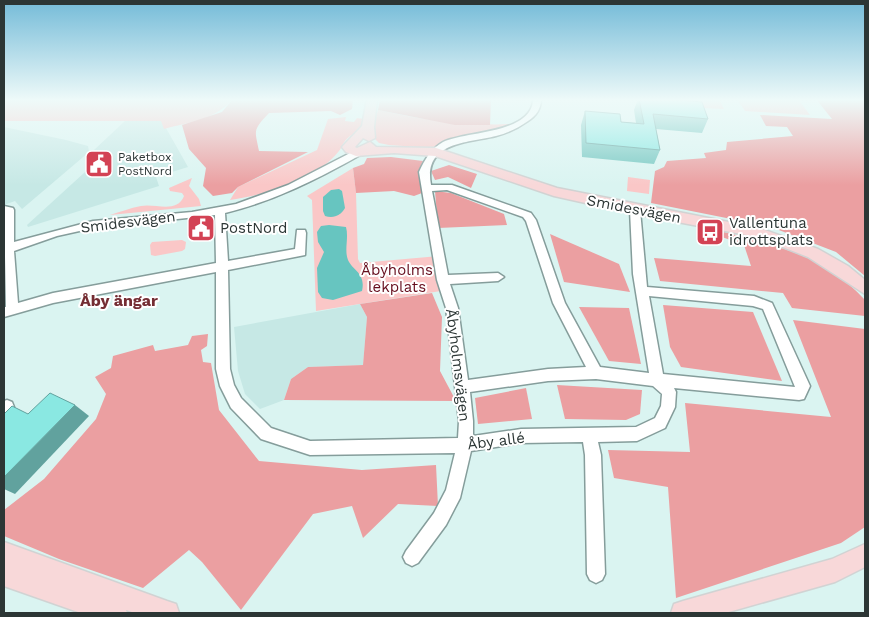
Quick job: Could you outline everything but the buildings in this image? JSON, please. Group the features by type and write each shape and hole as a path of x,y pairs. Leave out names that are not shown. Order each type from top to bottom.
{"main road":[{"path":"368,128 360,146 394,149"},
{"name":"Smidesvägen","path":"394,149 436,152 554,192 635,210 742,229 788,242 843,270 865,288"},
{"path":"4,553 167,613"},
{"path":"683,613 834,570 865,555"},
{"path":"722,613 800,591 865,566"},
{"path":"4,574 115,613"}],"street":[{"path":"436,152 450,142 509,131 513,128"},
{"name":"Smidesvägen","path":"6,249 71,229 106,222 220,211 270,196 312,177 360,146"},
{"name":"Åbyholmsvägen","path":"412,557 440,519 454,492 465,445 466,421 452,308 443,280 424,172 428,159 436,152"},
{"path":"426,188 448,187 527,214 531,220 559,303 596,373"},
{"path":"4,209 9,210 6,249 8,311 53,298 301,252 301,233"},
{"path":"635,210 635,249 657,380"},
{"name":"Åby allé","path":"220,211 224,324 222,369 227,386 236,403 266,434 310,448 465,445 521,436 637,434 660,423 668,406 669,392 657,380"},
{"path":"443,280 498,277"},
{"path":"461,387 548,375 596,373 799,394 803,386 768,306 754,301 642,291"},
{"path":"589,435 593,455 596,574"}],"shaded area":[{"path":"4,128 88,146 89,152 22,209 15,201 4,205"},
{"path":"118,128 166,128 188,167 156,177 159,186 28,227 27,225 107,152 94,150"},
{"path":"183,128 257,128 256,139 259,151 308,152 238,187 232,193 213,196 203,186 206,168 189,149"},
{"path":"788,128 865,128 865,276 836,252 771,227 651,203 655,171 664,167 667,161 706,158 704,153 726,150 727,142 793,136"},
{"path":"391,157 423,161 419,170 422,193 414,196 394,191 356,193 353,168 364,164 367,158"},
{"path":"449,165 477,174 471,188 448,177 435,180 431,171"},
{"path":"435,191 451,193 504,214 507,225 438,228"},
{"path":"724,232 782,248 817,263 834,273 865,300 865,316 792,308 783,293 660,281 654,258 751,266 744,245 722,237"},
{"path":"550,234 619,264 630,292 564,282"},
{"path":"432,293 442,317 440,371 456,401 284,400 291,379 308,367 363,365 367,317 360,304"},
{"path":"360,304 367,317 363,365 308,367 291,379 284,400 260,409 245,394 238,371 234,327"},
{"path":"663,305 753,312 782,381 681,367 670,347"},
{"path":"579,307 629,308 641,364 609,361"},
{"path":"793,320 865,329 865,527 841,543 676,598 668,487 614,478 608,450 690,452 685,403 831,417"},
{"path":"208,334 207,346 201,350 203,362 211,363 219,410 259,461 362,470 436,465 438,506 398,504 363,538 352,506 313,514 241,610 202,562 189,550 143,588 59,559 4,536 4,510 44,479 96,419 106,394 95,377 111,368 113,356 153,345 155,351 188,345 192,336"},
{"path":"557,385 642,390 640,414 626,420 565,419"},
{"path":"526,388 532,419 478,424 475,398"}],"green space":[{"path":"325,128 361,128 344,142 329,162 303,179 274,190 230,200 238,187 317,150"},
{"path":"373,128 501,128 485,133 455,137 431,148 379,143 371,135"},
{"name":"Åbyholms lekplats","path":"353,168 356,193 358,259 360,263 439,256 447,290 316,311 312,200 307,196"},
{"path":"628,177 650,180 649,194 627,191"},
{"path":"192,178 189,186 199,199 201,206 110,215 147,205 165,207 176,205 184,196 182,193 170,191 169,188"},
{"path":"182,240 186,242 185,249 182,251 155,256 151,255 150,245 152,242"}],"water":[{"path":"339,189 342,191 345,208 337,216 325,216 323,197 331,190"},
{"path":"321,226 346,227 348,260 361,276 363,285 362,291 333,300 322,298 318,292 317,268 324,252 318,242 317,232"}],"place":[{"name":"Paketbox PostNord","path":"99,164"},
{"name":"PostNord","path":"201,228"},
{"name":"Vallentuna idrottsplats","path":"710,232"}],"district":[{"name":"Åby ängar","path":"119,300"}]}
